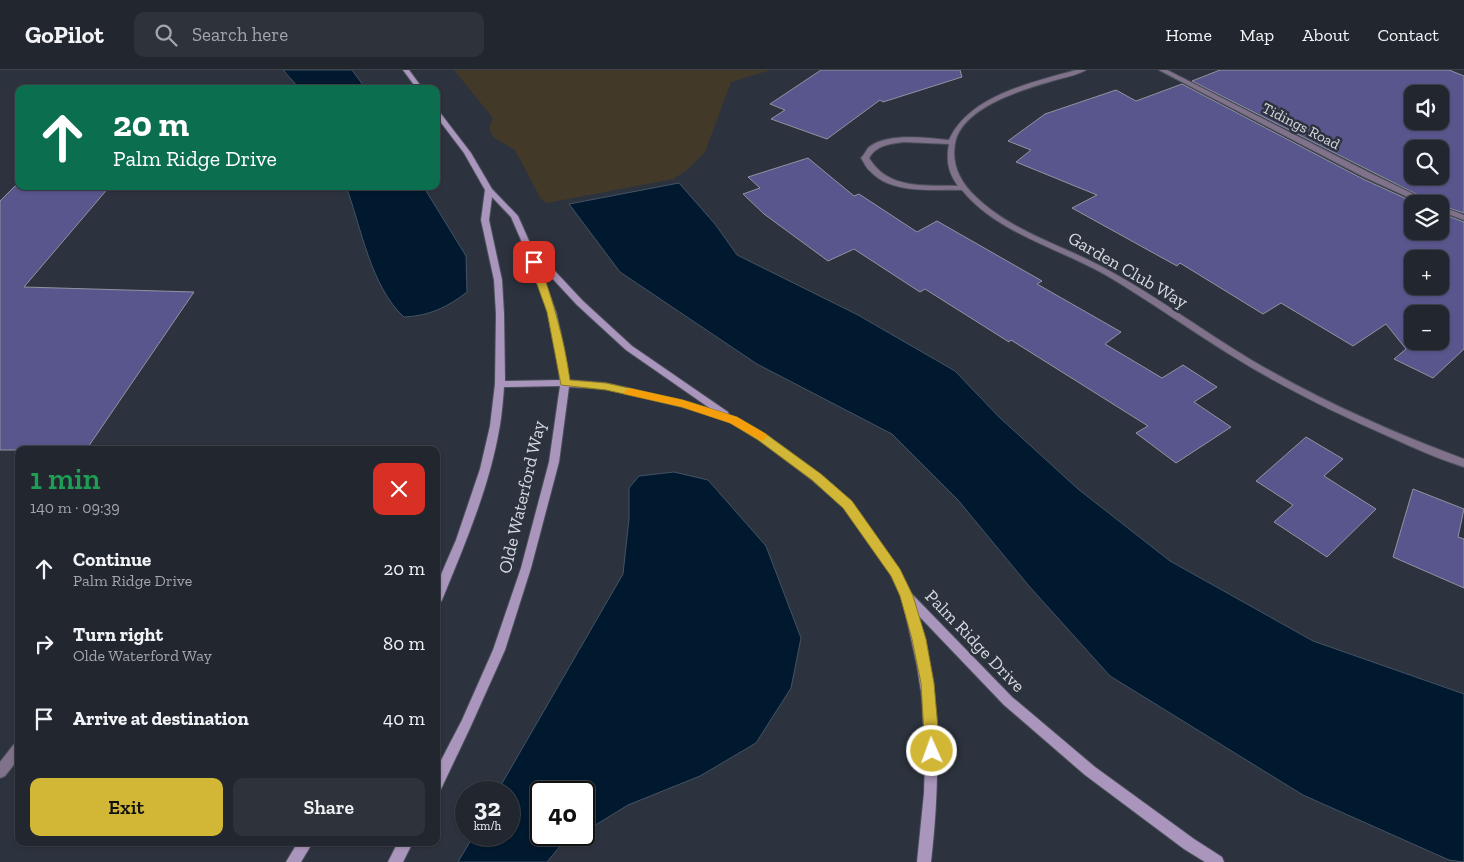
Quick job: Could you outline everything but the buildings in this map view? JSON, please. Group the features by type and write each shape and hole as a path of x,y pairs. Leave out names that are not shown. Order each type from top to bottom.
{"street":[{"path":"406,70 417,85"},
{"name":"Garden Club Way","path":"1083,70 1002,96 970,114 958,128 950,158 954,173 974,199 1004,220 1107,272 1286,383 1374,427 1464,463"},
{"name":"Tidings Road","path":"1162,70 1374,179 1410,195"},
{"name":"Olde Waterford Way","path":"440,116 467,153 489,190 514,216 552,312 565,383 554,462 526,568 499,650 440,776"},
{"path":"953,142 896,140 884,142 868,152 866,158 874,172 891,182 903,185 964,188"},
{"path":"440,590 461,540 485,469 495,426 500,384 500,314 498,280 485,220 489,190"},
{"path":"1449,212 1464,218"},
{"path":"528,248 563,286 629,348 686,385 734,420"},
{"name":"Palm Ridge Drive","path":"500,384 565,383 606,386 675,402 734,420 762,437 816,477 848,505 895,572 906,596 1008,701 1049,738 1133,804 1217,862"},
{"path":"906,596 919,639 927,683 932,733 931,815 924,862"},
{"path":"0,772 15,752"},
{"path":"294,862 304,846"},
{"path":"395,862 404,846"}],"shaded area":[{"path":"454,70 771,70 731,82 705,152 687,170 673,179 547,203 541,199 515,150 493,137 489,128 493,118"}],"water":[{"path":"283,70 352,70 363,85 296,85"},
{"path":"679,183 715,224 737,255 858,315 955,371 999,417 1078,489 1170,561 1313,641 1464,694 1464,862 1449,860 1303,795 1110,676 1029,586 958,500 892,434 757,364 620,272 569,204"},
{"path":"347,190 425,190 466,256 467,292 438,310 422,315 404,317 383,290 368,256"},
{"path":"674,472 708,480 766,546 801,638 791,688 756,743 700,776 628,805 595,825 595,781 530,781 530,846 560,846 547,862 458,862 467,846 520,846 520,781 503,781 623,574 629,519 629,488 639,476"}],"slow traffic":[{"path":"629,392 683,404 734,420 762,437"}],"route":[{"path":"534,262 552,312 565,383 606,386 683,404 734,420 762,437 816,477 848,505 895,572 906,596 919,639 927,683 932,751"}]}
